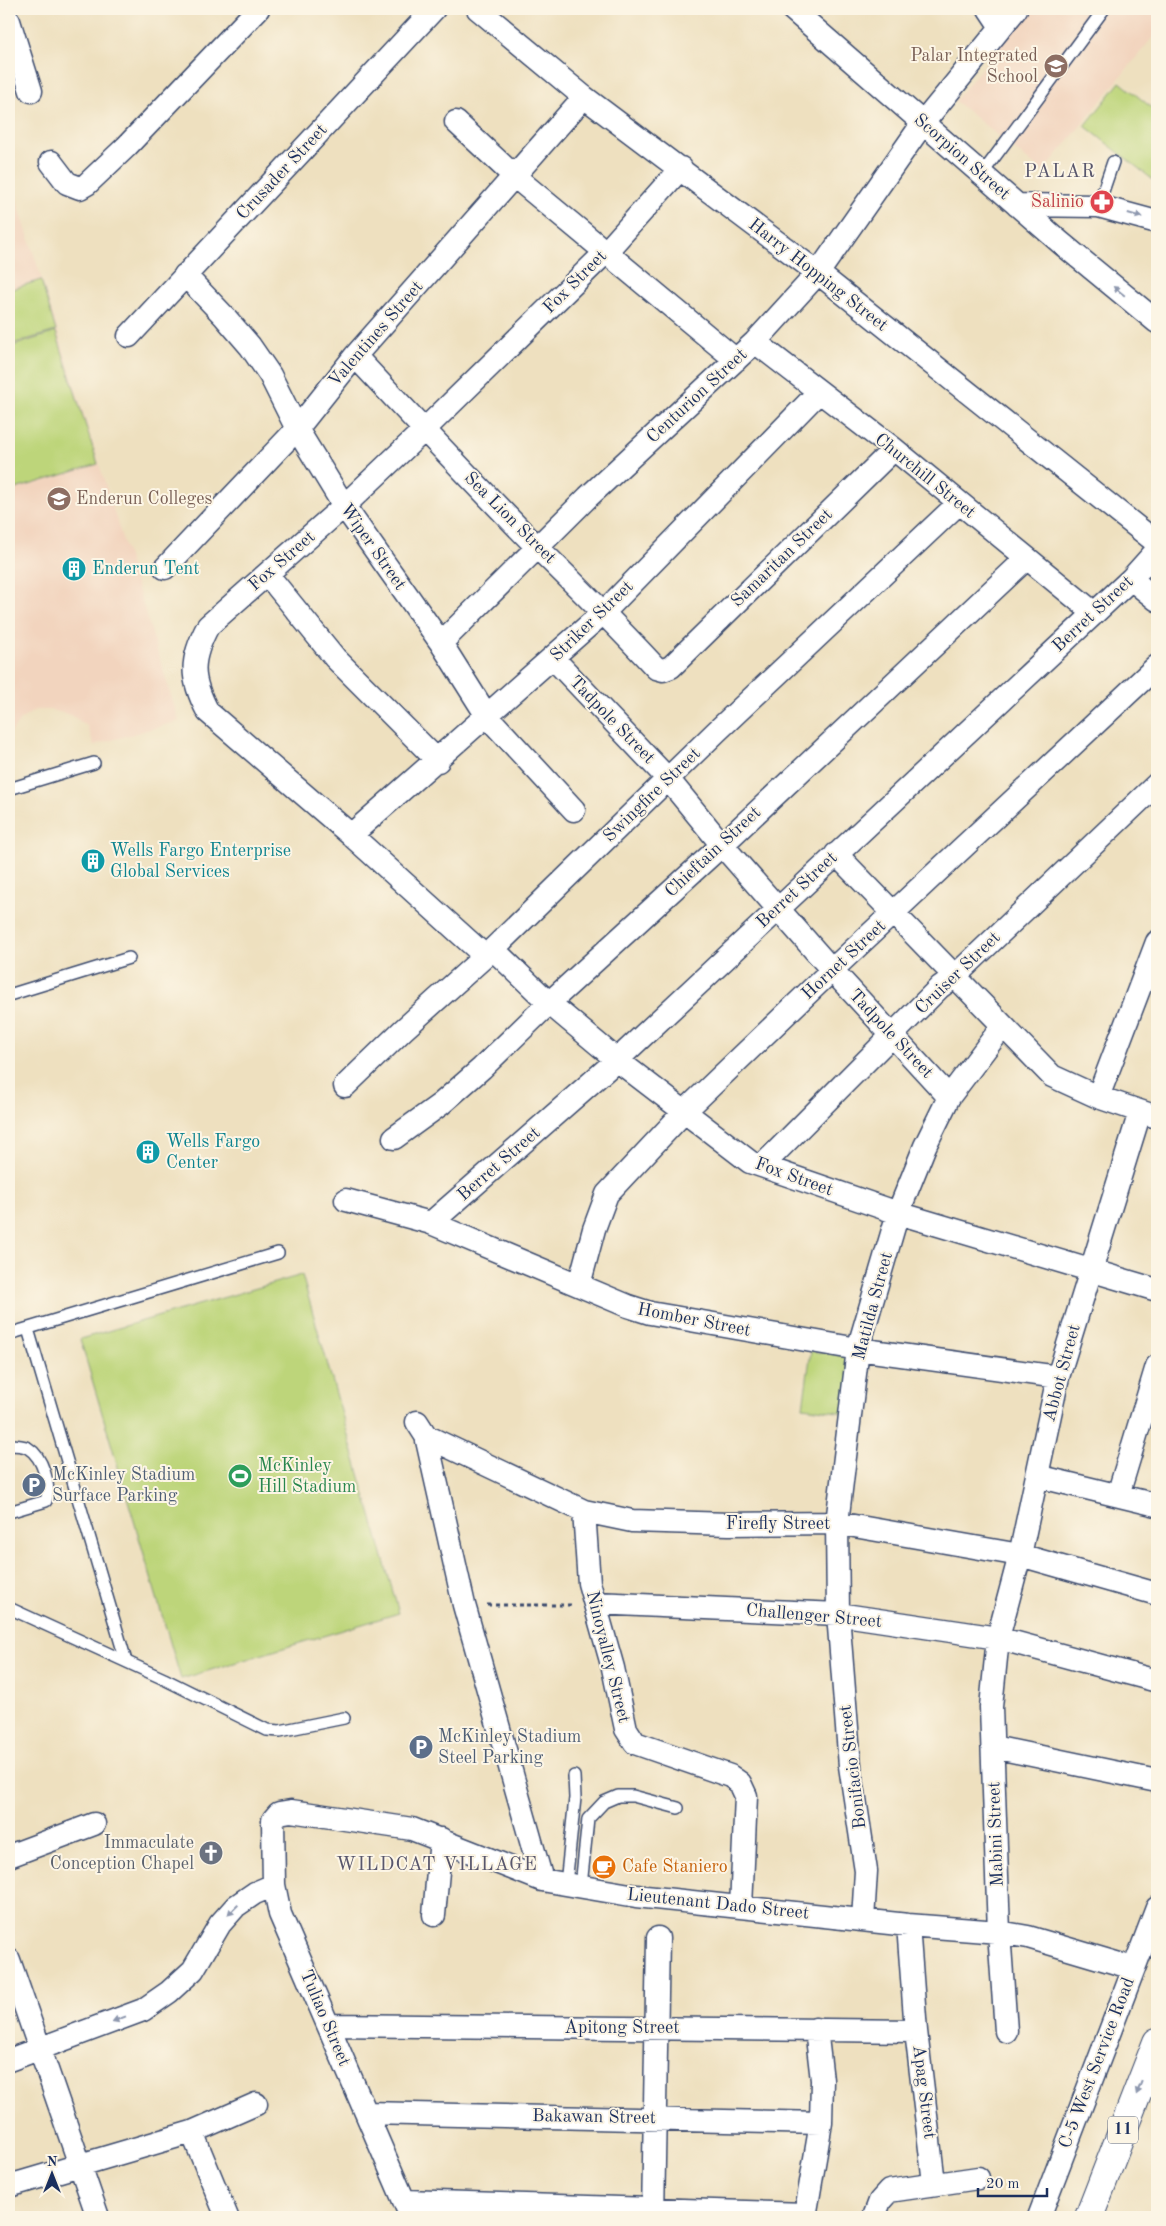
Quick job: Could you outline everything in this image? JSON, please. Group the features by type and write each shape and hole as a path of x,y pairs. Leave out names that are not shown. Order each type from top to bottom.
{"main road":[{"name":"11","path":"1088,2217 1157,2042"}],"street":[{"path":"51,162 67,183 80,188 87,184 126,147 258,9"},
{"name":"Crusader Street","path":"129,336 434,9"},
{"name":"Harry Hopping Street","path":"478,9 501,16 584,97 681,168 818,273 1157,543"},
{"name":"Scorpion Street","path":"792,9 1017,205 1157,322"},
{"name":"Centurion Street","path":"441,643 537,546 755,342 818,273 995,18 1016,9"},
{"path":"9,21 31,91"},
{"name":"Valentines Street","path":"165,568 298,428 355,356 584,97"},
{"path":"456,122 514,176 736,360"},
{"name":"Fox Street","path":"681,168 606,252 424,430 344,506 208,626 198,644 193,666 197,692 208,712 351,835 617,1060 750,1162 898,1214 1157,1290"},
{"path":"1017,205 1098,206 1157,222"},
{"name":"Wiper Street","path":"185,276 226,317 250,346 270,375 298,428 344,506 441,643 487,716 574,810"},
{"name":"Churchill Street","path":"755,342 894,449 958,504 1094,613"},
{"name":"Sea Lion Street","path":"355,356 424,430 604,612 656,668 663,670 671,667"},
{"name":"Striker Street","path":"351,835 438,761 604,612 819,392"},
{"name":"Samaritan Street","path":"671,667 894,449"},
{"name":"Swingfire Street","path":"345,1086 489,952 668,778 958,504"},
{"name":"Berret Street","path":"431,1223 617,1060 1132,579 1157,550"},
{"name":"Chieftain Street","path":"394,1138 441,1104 722,845 1027,558"},
{"path":"267,574 335,658 438,761"},
{"path":"1132,579 1157,600"},
{"name":"Tadpole Street","path":"553,658 668,778 722,845 832,970 949,1097"},
{"name":"Hornet Street","path":"579,1285 606,1194 685,1111 832,970 1157,666"},
{"name":"Cruiser Street","path":"762,1166 940,987 954,977 1157,784"},
{"path":"836,854 1002,1027 1052,1076 1098,1097 1149,1114"},
{"path":"1098,1097 1157,942"},
{"name":"Matilda Street","path":"838,1614 837,1523 858,1350 898,1214 925,1146 949,1097 961,1078 1002,1027"},
{"name":"Abbot Street","path":"998,1638 1020,1555 1058,1377 1090,1270 1149,1114"},
{"name":"Homber Street","path":"346,1200 431,1223 628,1306 650,1313 858,1350 1058,1377"},
{"path":"1118,1495 1157,1366"},
{"name":"Firefly Street","path":"464,1605 421,1429 584,1511 632,1521 729,1524 837,1523 1020,1555 1157,1594"},
{"path":"1037,1476 1157,1506"},
{"name":"Ninoyalley Street","path":"584,1511 589,1582 626,1729 635,1743 730,1776 740,1783 746,1796 741,1907"},
{"name":"Challenger Street","path":"596,1604 838,1614 998,1638 1157,1681"},
{"path":"464,1605 542,1880"},
{"name":"Bonifacio Street","path":"838,1614 850,1766 866,1871 863,1920"},
{"name":"Mabini Street","path":"998,1638 991,1707 999,1932 1006,2031"},
{"path":"993,1747 1157,1781"},
{"name":"Lieutenant Dado Street","path":"279,1813 291,1811 412,1829 542,1880 636,1896 999,1932 1028,1938 1133,1968"},
{"name":"Tuliao Street","path":"279,1813 273,1820 274,1885 280,1914 408,2209"},
{"path":"9,1856 94,1824"},
{"path":"434,1915 441,1839"},
{"path":"9,2060 143,2010 169,1992 193,1970 220,1924 236,1906 255,1893 274,1885"},
{"name":"C-5 West Service Road","path":"1039,2217 1157,1908"},
{"name":"Apag Street","path":"908,1924 916,2031 934,2183"},
{"path":"653,2213 658,2028 658,1938"},
{"path":"9,1960 98,2217"},
{"name":"Apitong Street","path":"328,2026 916,2031"},
{"path":"408,2209 805,2216 821,2123 822,2080 816,2029"},
{"path":"9,2186 192,2132 256,2104"},
{"name":"Bakawan Street","path":"366,2113 821,2123"},
{"path":"192,2132 227,2217"},
{"path":"874,2217 880,2201 889,2191 978,2178"}],"lane":[{"path":"982,174 1104,9"},
{"path":"1098,206 1113,162"},
{"path":"9,788 94,763"},
{"path":"9,995 129,958"},
{"path":"9,1334 278,1254"},
{"path":"28,1329 126,1661"},
{"path":"9,1446 17,1445 28,1448 36,1456 43,1470 48,1495 46,1501 9,1512"},
{"path":"9,1608 126,1661 267,1730 280,1732 344,1718"},
{"path":"574,1776 574,1885"},
{"path":"574,1885 588,1819 604,1802 618,1796 633,1796 678,1808"}],"path":[{"path":"464,1605 560,1606 596,1604"}],"shaded area":[{"name":"Palar Integrated School","path":"1029,9 1157,9 1157,32 1043,172 955,101"},
{"name":"Enderun Colleges","path":"9,174 179,721 94,745 87,726 71,715 51,710 35,710 20,720 9,736"}],"green space":[{"path":"1120,82 1157,112 1157,183 1085,126"},
{"path":"41,280 56,331 9,345 9,290"},
{"path":"56,332 98,464 9,491 9,347"},
{"name":"McKinley Hill Stadium","path":"302,1275 399,1613 181,1679 80,1339"},
{"path":"811,1351 853,1357 845,1413 803,1407"}],"place":[{"name":"Palar Integrated School","path":"1056,66"},
{"name":"Salinio","path":"1102,202"},
{"name":"Enderun Colleges","path":"59,499"},
{"name":"Enderun Tent","path":"74,569"},
{"name":"Wells Fargo Enterprise Global Services","path":"93,861"},
{"name":"Wells Fargo Center","path":"148,1152"},
{"name":"McKinley Hill Stadium","path":"240,1476"},
{"name":"McKinley Stadium Surface Parking","path":"34,1485"},
{"name":"McKinley Stadium Steel Parking","path":"421,1747"},
{"name":"Immaculate Conception Chapel","path":"211,1853"},
{"name":"Cafe Staniero","path":"604,1867"}],"district":[{"name":"PALAR","path":"1060,172"},
{"name":"WILDCAT VILLAGE","path":"437,1865"}]}
